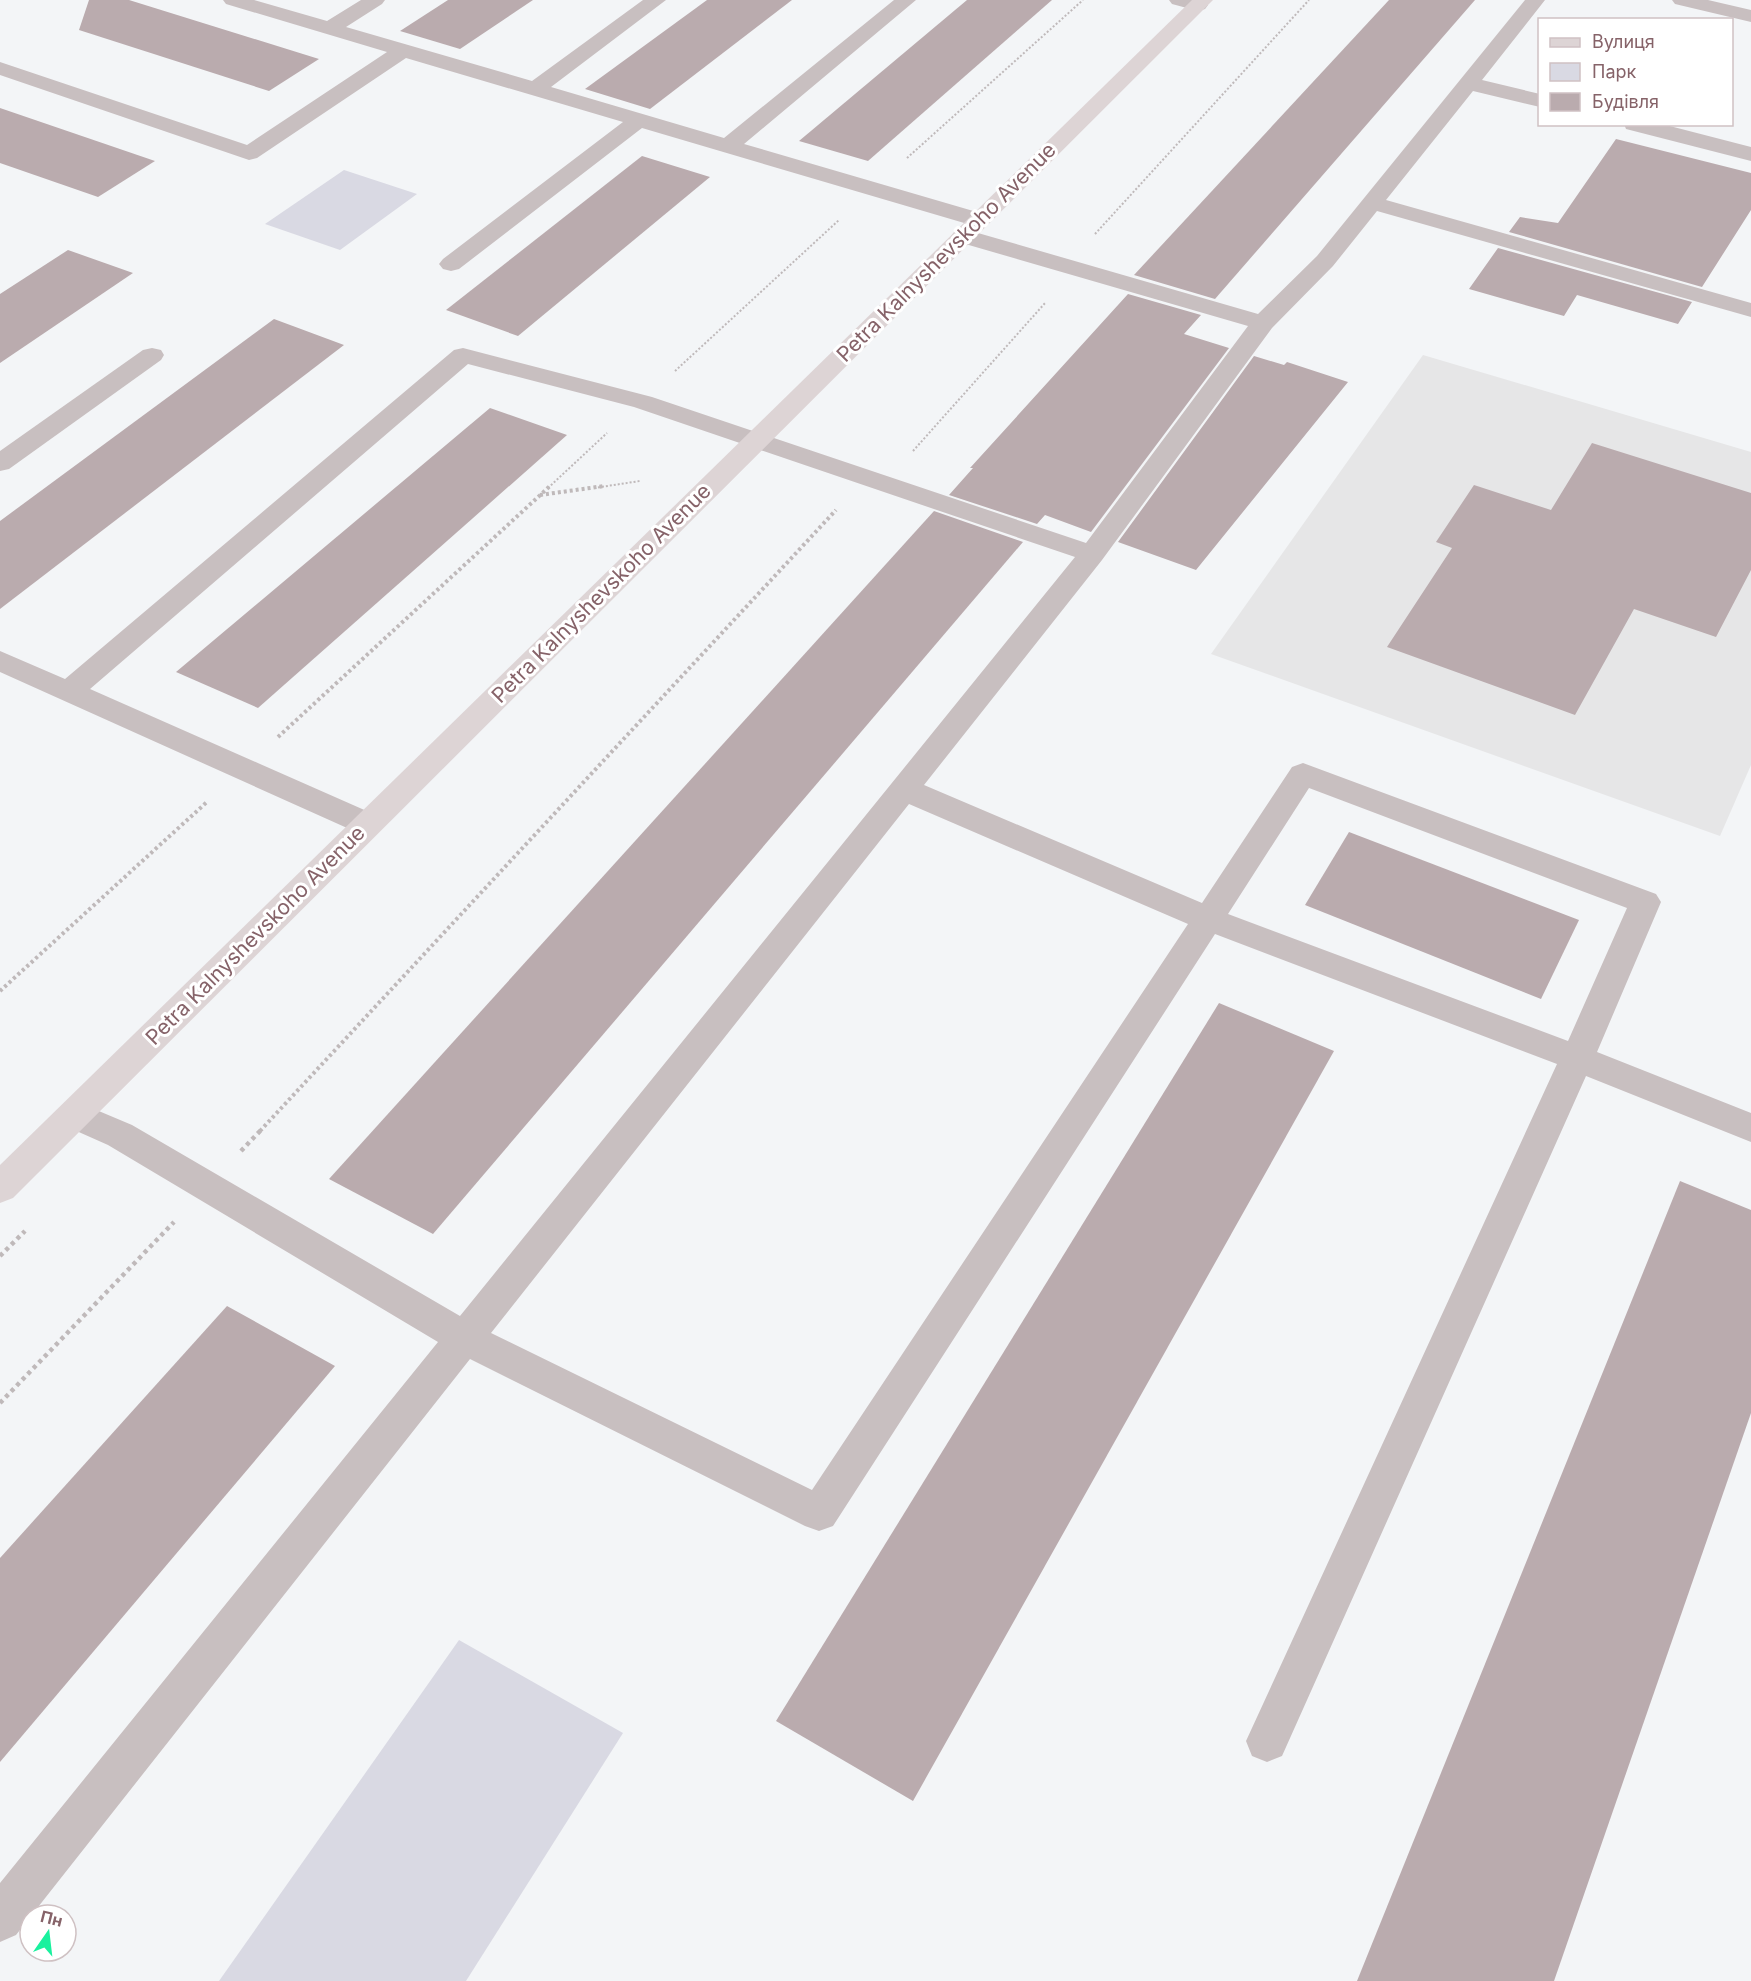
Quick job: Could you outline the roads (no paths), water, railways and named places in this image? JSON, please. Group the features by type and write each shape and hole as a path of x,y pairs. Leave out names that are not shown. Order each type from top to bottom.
{"street":[{"name":"Petra Kalnyshevskoho Avenue","path":"0,1188 971,228 1193,2"}],"lane":[{"path":"233,0 873,188 1076,269 1263,323"},
{"path":"330,28 375,0"},
{"path":"535,89 656,0"},
{"path":"728,146 906,0"},
{"path":"0,1919 1092,554 1263,323 1325,261 1536,0"},
{"path":"1682,0 1751,16"},
{"path":"0,68 249,153 404,50"},
{"path":"1468,83 1538,101"},
{"path":"451,264 640,120"},
{"path":"1642,126 1751,154"},
{"path":"1372,203 1751,310"},
{"path":"0,463 152,355"},
{"path":"68,692 463,355 641,402 885,482 1092,554"},
{"path":"0,660 367,824"},
{"path":"75,1115 120,1135 464,1338 819,1513 1303,774 1645,902 1577,1058 1267,1741"},
{"path":"904,789 1208,919 1577,1058 1751,1128"}]}
